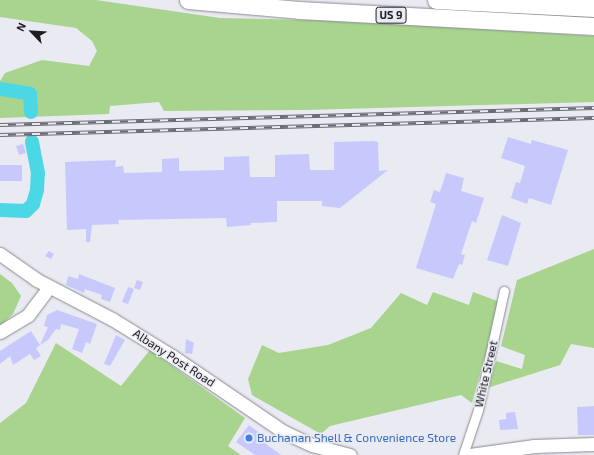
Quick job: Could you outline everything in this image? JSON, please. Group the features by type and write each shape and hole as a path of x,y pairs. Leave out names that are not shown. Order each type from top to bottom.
{"highway":[{"name":"US 9","path":"188,0 299,10 594,26"},
{"path":"436,0 594,8"}],"main road":[{"name":"Albany Post Road","path":"0,254 49,287 112,319 172,356 272,425 315,450 350,455"},
{"path":"0,332 28,315 49,287"},
{"path":"470,455 534,446 594,444"}],"street":[{"name":"White Street","path":"463,455 478,410 504,291"}],"green space":[{"path":"0,0 96,0 220,18 353,21 594,36 594,102 305,110 164,111 159,102 110,106 109,114 0,118 0,81 5,73 42,60 89,66 97,51 92,41 76,28 0,17"},
{"path":"594,249 594,348 571,344 560,365 487,388 496,361 522,369 525,355 501,346 517,280"},
{"path":"0,274 12,283 21,296 13,314 0,326"},
{"path":"433,292 469,305 473,292 500,302 472,403 461,395 330,426 321,434 252,395 248,379 262,345 279,353 328,345 371,328 401,293 427,305"},
{"path":"56,343 121,386 150,350 245,418 228,446 241,455 0,455 0,423 26,403"}],"building":[{"path":"508,137 531,144 532,140 568,150 551,205 529,198 527,204 511,198 516,182 520,183 525,166 501,158"},
{"path":"334,142 378,142 379,171 388,170 340,208 322,206 322,201 277,201 277,222 251,223 251,225 227,227 226,218 118,220 119,224 92,225 90,242 86,242 86,229 67,230 65,162 116,160 115,167 123,166 124,173 162,172 162,159 179,158 179,171 224,170 224,157 249,156 250,177 275,177 275,155 309,154 310,170 334,170"},
{"path":"23,144 26,153 19,155 16,146"},
{"path":"0,165 22,165 22,181 0,181"},
{"path":"446,173 464,178 461,191 484,198 476,223 472,221 461,254 465,255 462,265 459,264 453,279 416,268 436,204 430,202 434,190 440,192"},
{"path":"502,215 521,223 508,266 487,260"},
{"path":"49,251 54,254 51,259 45,256"},
{"path":"79,274 115,288 110,302 101,299 102,295 85,289 84,293 66,285 68,276 78,279"},
{"path":"137,280 143,282 140,290 134,288"},
{"path":"128,287 134,289 128,304 122,302"},
{"path":"57,310 97,324 90,344 86,342 82,353 72,349 79,329 61,324 60,330 56,329 48,340 40,345 48,327 44,326 47,315"},
{"path":"31,331 40,345 36,348 41,356 34,360 30,354 13,365 10,356 0,364 0,351"},
{"path":"116,335 125,340 110,366 104,364"},
{"path":"186,339 194,343 192,354 185,353"},
{"path":"594,406 594,435 578,435 577,407"},
{"path":"515,412 518,429 500,430 499,420 506,419 506,413"},
{"path":"249,425 261,434 258,438 281,455 255,455 236,442"}],"waterway":[{"path":"0,89 30,94 31,112"},
{"path":"0,210 26,211 33,204 37,190 38,173 32,142"}],"railway":[{"path":"0,125 594,108"},
{"path":"0,135 594,118"}],"place":[{"name":"Buchanan Shell & Convenience Store","path":"249,438"}]}
